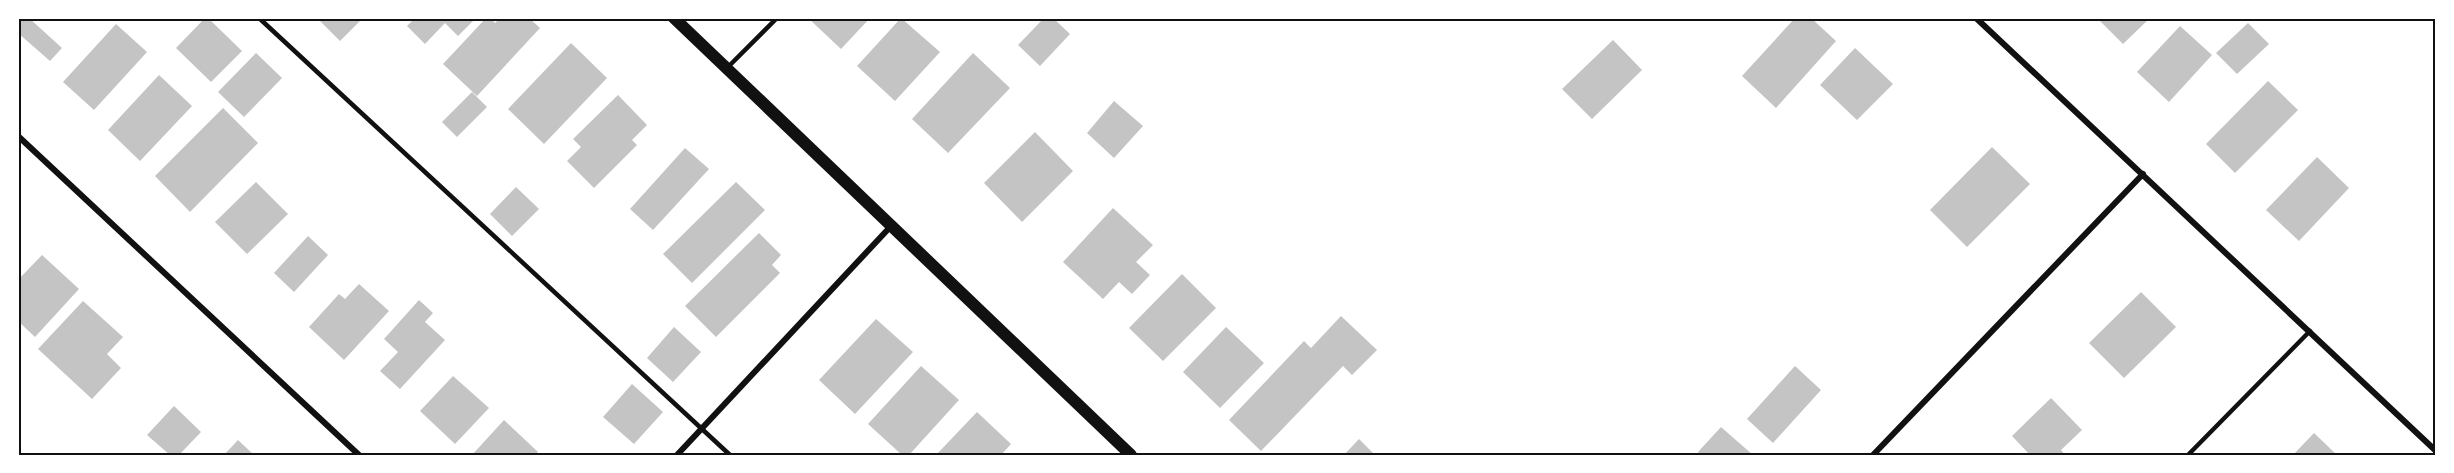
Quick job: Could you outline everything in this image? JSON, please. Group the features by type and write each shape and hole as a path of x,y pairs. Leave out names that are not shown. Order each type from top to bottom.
{"main road":[{"path":"674,18 1131,455"}],"street":[{"path":"1976,18 2436,451"},
{"path":"18,136 359,455"},
{"path":"1873,455 2143,174"},
{"path":"678,455 892,224"}],"lane":[{"path":"259,18 730,455"},
{"path":"728,68 777,18"},
{"path":"2188,455 2310,332"}],"building":[{"path":"24,18 29,18 62,48 50,61 18,33 18,24"},
{"path":"205,18 208,18 242,51 211,82 176,48"},
{"path":"323,18 363,18 340,41 320,21"},
{"path":"415,18 476,18 458,36 445,23 425,44 407,26"},
{"path":"486,18 490,18 495,23 500,18 529,18 540,28 477,96 443,64"},
{"path":"808,18 870,18 841,49"},
{"path":"901,18 940,52 895,101 857,66"},
{"path":"1044,18 1053,18 1070,34 1040,66 1018,45"},
{"path":"1795,18 1811,18 1836,41 1776,108 1742,76"},
{"path":"2097,18 2150,18 2123,44"},
{"path":"2248,23 2269,44 2237,74 2216,53"},
{"path":"116,24 147,52 94,110 63,82"},
{"path":"2180,26 2212,55 2169,102 2137,72"},
{"path":"1613,40 1642,70 1592,119 1562,89"},
{"path":"571,43 607,78 544,144 508,109"},
{"path":"1855,48 1893,84 1857,120 1820,85"},
{"path":"256,53 282,78 244,117 218,92"},
{"path":"973,53 1010,88 948,153 912,119"},
{"path":"159,75 192,106 140,161 108,130"},
{"path":"2268,81 2298,110 2235,173 2206,144"},
{"path":"472,92 487,107 457,137 442,122"},
{"path":"618,95 647,125 632,140 637,145 594,188 567,161 581,147 573,139"},
{"path":"1114,101 1143,126 1114,158 1087,133"},
{"path":"223,108 258,143 190,212 155,176"},
{"path":"1035,132 1073,171 1022,222 984,183"},
{"path":"1992,147 2030,184 1967,247 1930,210"},
{"path":"685,148 709,169 653,230 630,209"},
{"path":"2317,157 2349,188 2299,241 2266,210"},
{"path":"256,182 288,214 247,254 215,222"},
{"path":"736,182 765,210 692,283 663,254"},
{"path":"516,187 539,209 512,236 490,214"},
{"path":"1113,208 1153,245 1136,262 1150,275 1132,294 1119,282 1103,299 1063,262"},
{"path":"759,233 781,255 772,265 780,273 716,337 685,306"},
{"path":"308,236 328,255 294,292 274,273"},
{"path":"42,255 79,289 35,337 18,321 18,280"},
{"path":"1182,274 1216,308 1163,361 1129,328"},
{"path":"359,284 389,311 344,360 309,327 339,294 345,299"},
{"path":"2141,292 2176,327 2124,378 2089,343"},
{"path":"419,300 433,313 425,322 445,340 400,389 380,371 398,352 384,339"},
{"path":"83,301 123,337 107,354 121,368 92,399 38,349"},
{"path":"1341,316 1377,350 1352,375 1343,366 1261,451 1229,420 1304,341 1311,348"},
{"path":"876,319 913,352 855,414 819,380"},
{"path":"674,327 701,352 673,382 647,358"},
{"path":"1226,327 1264,363 1220,408 1183,372"},
{"path":"921,366 959,400 909,455 902,455 868,424"},
{"path":"1795,366 1821,390 1773,443 1747,419"},
{"path":"453,376 489,408 455,444 420,411"},
{"path":"632,384 663,412 634,444 603,417"},
{"path":"2051,398 2082,430 2061,450 2065,455 2030,455 2012,436"},
{"path":"174,406 201,432 179,455 170,455 147,435"},
{"path":"977,412 1011,444 1001,455 936,455"},
{"path":"504,420 538,452 535,455 472,455"},
{"path":"1721,427 1753,455 1701,455 1698,452"},
{"path":"2314,433 2337,455 2293,455"},
{"path":"1359,439 1375,455 1344,455"},
{"path":"238,440 254,455 224,455"}]}
